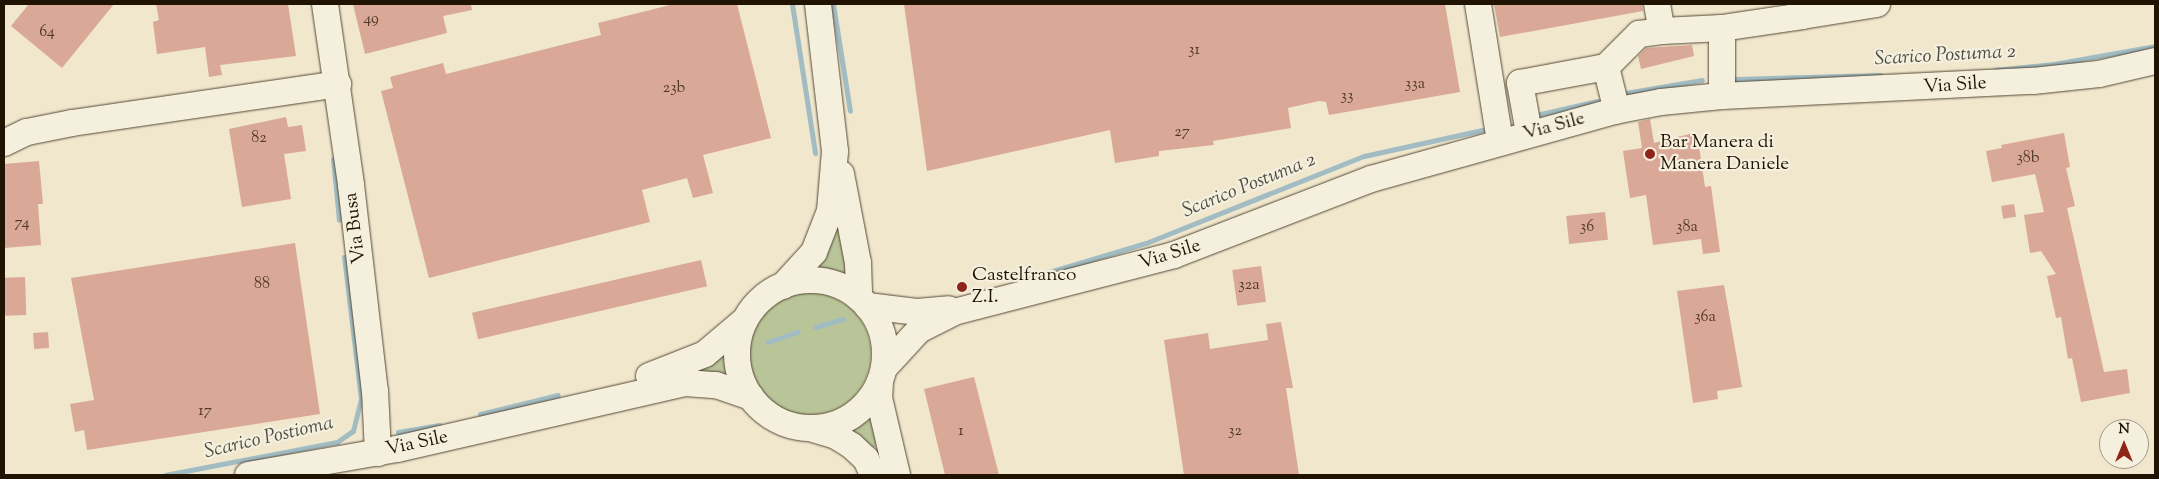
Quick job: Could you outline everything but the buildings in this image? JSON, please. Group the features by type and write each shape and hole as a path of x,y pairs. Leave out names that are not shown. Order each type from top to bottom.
{"street":[{"name":"Via Busa","path":"325,4 338,84 374,375 374,461"},
{"path":"818,4 835,152 855,242 863,302 884,340 879,398 897,475"},
{"path":"1478,4 1500,141"},
{"path":"1657,4 1662,31"},
{"path":"1529,133 1520,83 1606,67 1639,34 1722,28 1801,10 1877,4"},
{"path":"1722,28 1722,96"},
{"name":"Via Sile","path":"863,302 917,312 974,306 1174,255 1371,179 1529,133 1660,102 1722,96 2033,81 2099,74 2155,61"},
{"path":"1606,67 1617,111"},
{"path":"4,143 27,132 72,122 338,84"},
{"path":"835,152 830,211 824,234 807,263 783,286 762,299 747,317 739,340 740,375 750,397 776,419 836,436 852,446 866,459 873,475"},
{"path":"783,286 805,281 828,282 863,302"},
{"name":"Via Sile","path":"882,375 919,330 974,306"},
{"name":"Via Sile","path":"573,407 620,385 678,367 712,350 747,317"},
{"path":"629,397 631,390 662,379 678,367"},
{"path":"810,428 832,425 852,416 869,400 882,375"},
{"name":"Via Sile","path":"255,475 374,461 573,407 697,382 716,385 750,397"}],"green space":[{"path":"835,207 848,279 827,271 808,270"},
{"path":"810,293 834,297 853,311 867,330 871,354 867,378 853,397 834,411 810,415 786,411 767,397 753,378 749,354 753,330 767,311 786,297"},
{"path":"727,344 732,384 668,381"},
{"path":"869,413 881,444 868,450 845,430"}],"waterway":[{"name":"Scarico Postuma 2","path":"792,4 815,153"},
{"path":"833,4 850,111"},
{"name":"Scarico Postuma 2","path":"1995,70 2054,64 2155,46"},
{"name":"Scarico Postuma 2","path":"1735,79 1881,75"},
{"name":"Scarico Postuma 2","path":"1619,94 1702,80"},
{"name":"Scarico Postuma 2","path":"1532,116 1597,101"},
{"name":"Scarico Postuma 2","path":"1029,278 1146,243 1364,156 1482,130"},
{"name":"Scarico Postioma","path":"333,159 339,220"},
{"name":"Scarico Postioma","path":"165,475 337,442 353,431 361,399 344,257"},
{"name":"Scarico Postuma 2","path":"815,327 843,319"},
{"path":"768,342 797,332"},
{"path":"480,414 558,395"},
{"path":"398,432 439,425"}],"place":[{"name":"Bar Manera di Manera Daniele","path":"1650,154"},
{"name":"Castelfranco Z.I.","path":"962,287"}]}
